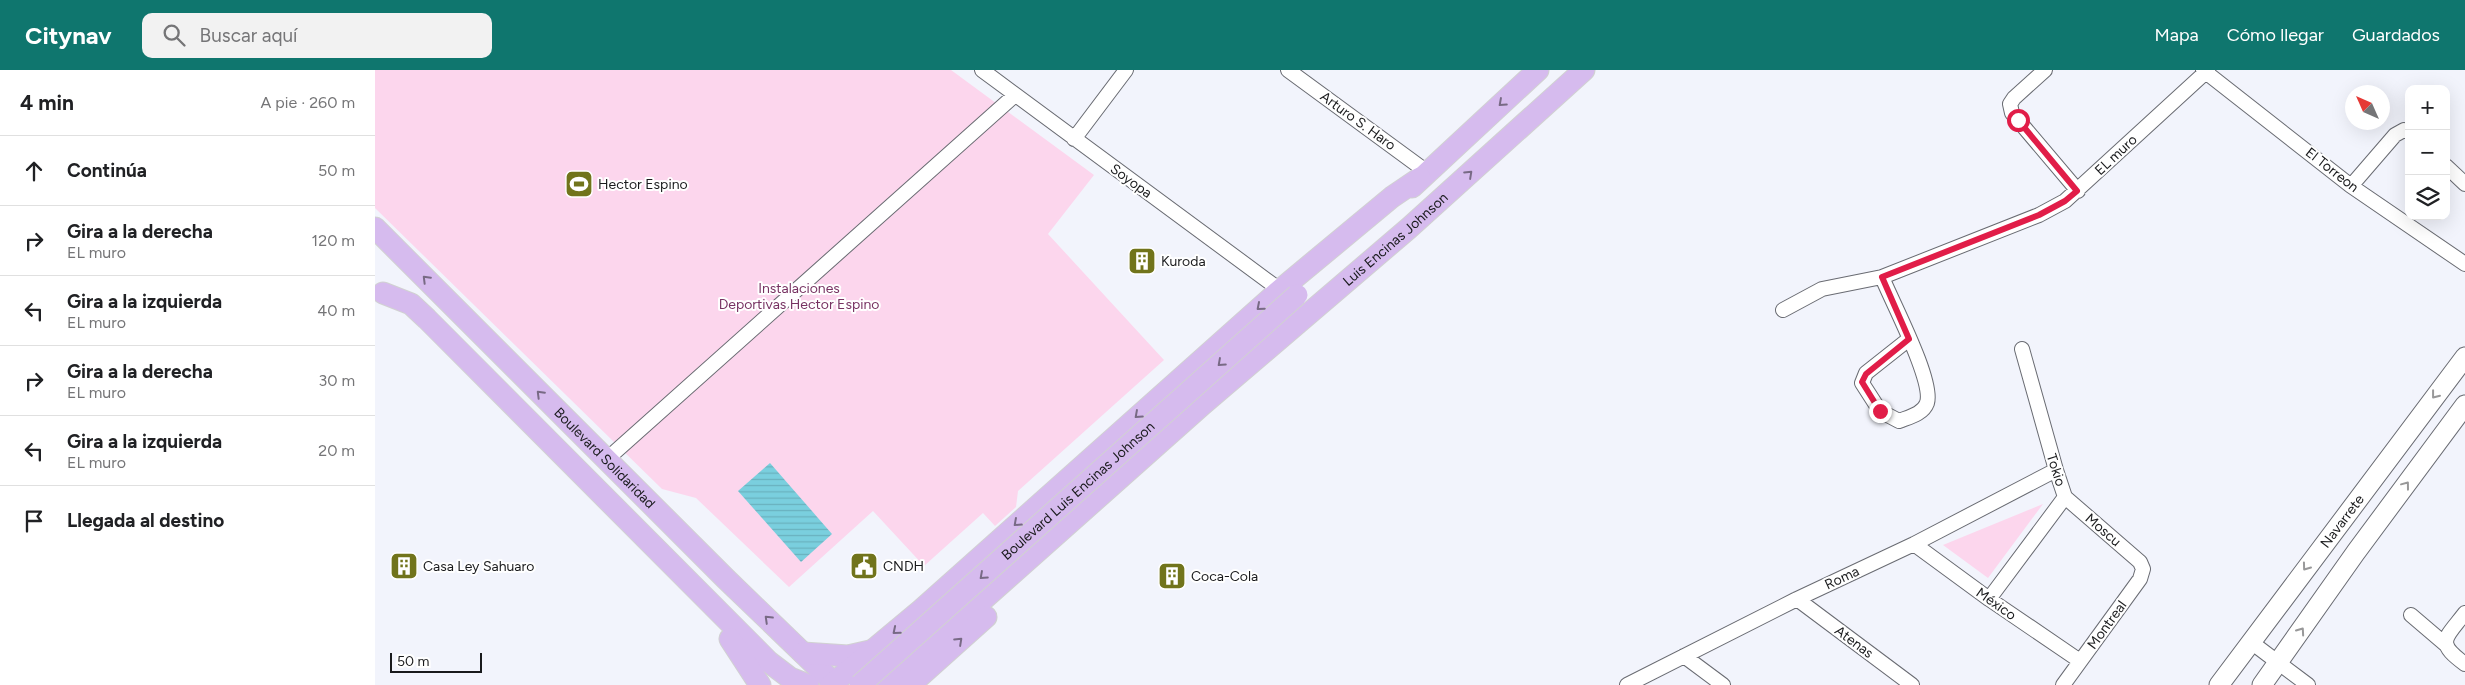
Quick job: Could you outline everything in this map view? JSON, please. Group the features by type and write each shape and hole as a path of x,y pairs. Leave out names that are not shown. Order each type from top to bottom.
{"main road":[{"name":"Luis Encinas Johnson","path":"1288,293 1380,220 1424,175 1538,70"},
{"name":"Luis Encinas Johnson","path":"1202,405 1409,228 1584,70"},
{"name":"Boulevard Solidaridad","path":"375,228 607,460 803,653 837,684"},
{"path":"379,289 411,304 769,662 790,678 808,685"},
{"path":"379,289 778,685"},
{"path":"837,684 873,650 1288,293"},
{"name":"Boulevard Luis Encinas Johnson","path":"861,685 1288,293"},
{"path":"910,685 1231,395 1267,360 1301,321"},
{"name":"Navarrete","path":"2219,685 2465,357"},
{"name":"Boulevard Luis Encinas Johnson","path":"887,685 1202,405"},
{"path":"2262,685 2356,552 2465,405"},
{"path":"2356,552 2357,532 2387,489 2386,483 2375,475"},
{"path":"837,684 884,668 927,639 957,624"},
{"path":"730,639 760,685"},
{"path":"803,653 849,656 873,650"}],"street":[{"name":"Soyopa","path":"982,70 1074,139 1288,293"},
{"path":"1074,139 1126,70"},
{"name":"Arturo S. Haro","path":"1288,70 1424,175"},
{"path":"2045,70 2013,98 2010,104 2012,113 2077,191"},
{"name":"El Torreon","path":"2206,71 2351,186 2465,264"},
{"name":"EL muro","path":"1783,310 1822,289 1882,277 2039,215 2065,201 2206,71"},
{"path":"607,460 1015,95"},
{"path":"2351,186 2395,135 2405,130"},
{"path":"2450,170 2465,184"},
{"path":"1882,277 1919,361 1928,396 1926,405 1918,414 1899,421 1880,411 1862,382 1866,374 1909,339"},
{"name":"Tokio","path":"1989,599 2065,497 2055,470 2023,349"},
{"name":"Roma","path":"1627,685 1797,599 1914,544 2055,470"},
{"name":"Moscu","path":"2065,497 2140,562"},
{"name":"México","path":"1914,544 1989,599 2080,661"},
{"name":"Montreal","path":"2063,685 2140,579 2143,569 2140,562"},
{"name":"Atenas","path":"1797,599 1911,685"},
{"path":"2447,648 2448,635 2465,613"},
{"path":"2411,615 2465,664"},
{"path":"2251,642 2309,685"},
{"path":"1684,656 1723,685"}],"green space":[{"name":"Instalaciones Deportivas Hector Espino","path":"375,70 951,70 1094,175 1048,234 1164,360 1018,491 1016,507 995,526 983,513 924,566 873,511 789,587 696,498 662,489 375,208"},
{"path":"2043,504 1988,578 1943,545"}],"water":[{"path":"770,463 832,534 801,562 738,491"}],"place":[{"name":"Hector Espino","path":"579,184"},
{"name":"Kuroda","path":"1142,261"},
{"name":"Casa Ley Sahuaro","path":"404,566"},
{"name":"CNDH","path":"864,566"},
{"name":"Coca-Cola","path":"1172,576"}],"route":[{"path":"1880,411 1864,389 1862,382 1866,374 1909,339 1882,277 1894,274 2039,215 2065,201 2077,191 2018,120"}]}
